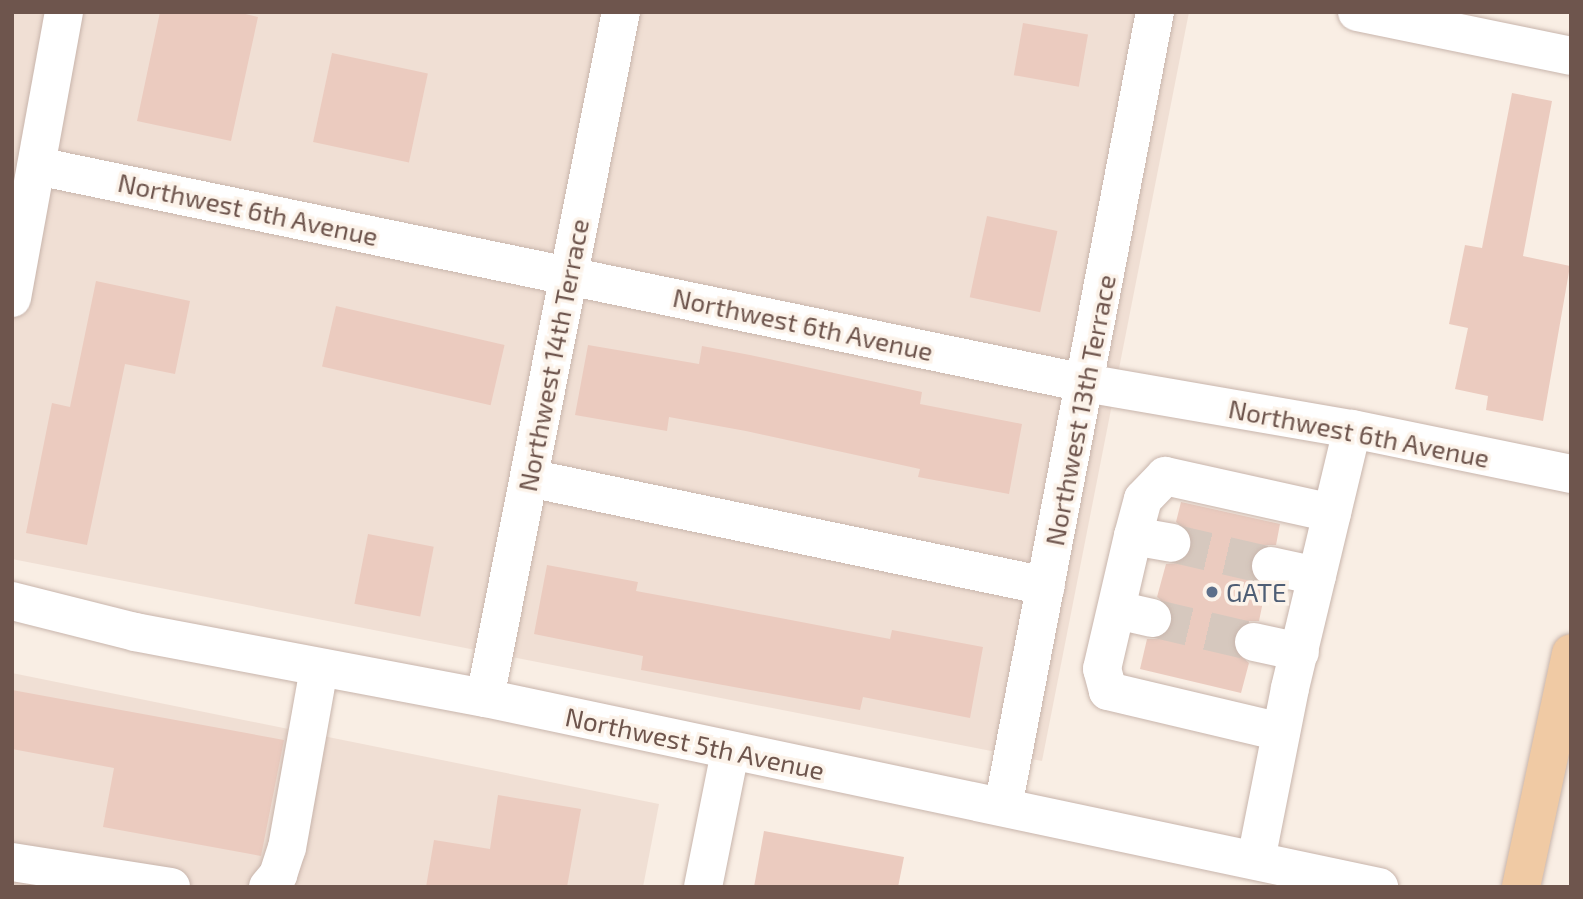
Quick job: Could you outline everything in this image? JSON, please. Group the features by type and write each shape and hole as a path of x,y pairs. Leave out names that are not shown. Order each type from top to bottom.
{"main road":[{"path":"1521,887 1571,653"}],"street":[{"path":"12,298 64,12"},
{"name":"Northwest 14th Terrace","path":"485,698 621,12"},
{"name":"Northwest 13th Terrace","path":"1003,807 1155,12"},
{"path":"1357,12 1503,27 1571,56"},
{"name":"Northwest 6th Avenue","path":"37,166 1085,383 1352,429 1571,474"},
{"path":"1255,860 1280,732 1352,429"},
{"path":"1280,732 1108,691 1102,669 1134,614 1133,536 1143,499 1165,476 1332,513"},
{"path":"529,478 1046,586"},
{"path":"1133,536 1171,543"},
{"path":"1271,566 1317,576"},
{"name":"Northwest 5th Avenue","path":"12,601 135,632 485,698 730,752 1378,887"},
{"path":"1254,642 1300,652"},
{"path":"268,887 278,875 286,848 318,667"},
{"path":"703,887 730,752"},
{"path":"12,862 171,887"}],"shaded area":[{"path":"12,12 1189,12 1042,761 12,559"},
{"path":"12,673 659,804 643,887 12,887"}],"building":[{"path":"160,12 237,12 258,17 231,141 137,121"},
{"path":"1023,23 1088,34 1079,87 1014,75"},
{"path":"332,53 428,73 409,162 313,142"},
{"path":"1512,93 1552,101 1523,256 1570,266 1543,421 1486,410 1488,396 1455,389 1468,328 1449,324 1465,245 1482,248"},
{"path":"987,216 1057,231 1040,312 970,297"},
{"path":"96,281 190,301 175,374 125,364 87,545 26,533 52,403 70,407"},
{"path":"336,306 505,345 491,405 322,366"},
{"path":"588,345 699,364 702,346 922,392 920,404 1022,424 1009,494 918,477 920,469 746,431 669,417 667,431 575,415"},
{"name":"GATE","path":"1181,502 1280,524 1276,545 1264,545 1250,561 1250,573 1266,587 1259,621 1247,621 1233,637 1233,649 1249,663 1241,693 1140,669 1147,639 1159,639 1173,624 1173,611 1157,597 1166,564 1179,563 1192,548 1191,535 1176,522"},
{"path":"368,534 434,547 420,616 354,604"},
{"path":"547,565 638,582 636,591 890,639 892,630 983,647 970,718 863,697 860,710 641,670 643,656 534,634"},
{"path":"12,690 284,740 261,856 103,827 114,768 12,749"},
{"path":"498,795 581,809 567,887 426,887 434,840 490,849"},
{"path":"764,831 904,857 898,887 754,887"}],"tunnel":[{"path":"1171,543 1271,566"},
{"path":"1152,618 1254,642"}],"place":[{"name":"GATE","path":"1212,592"}]}
